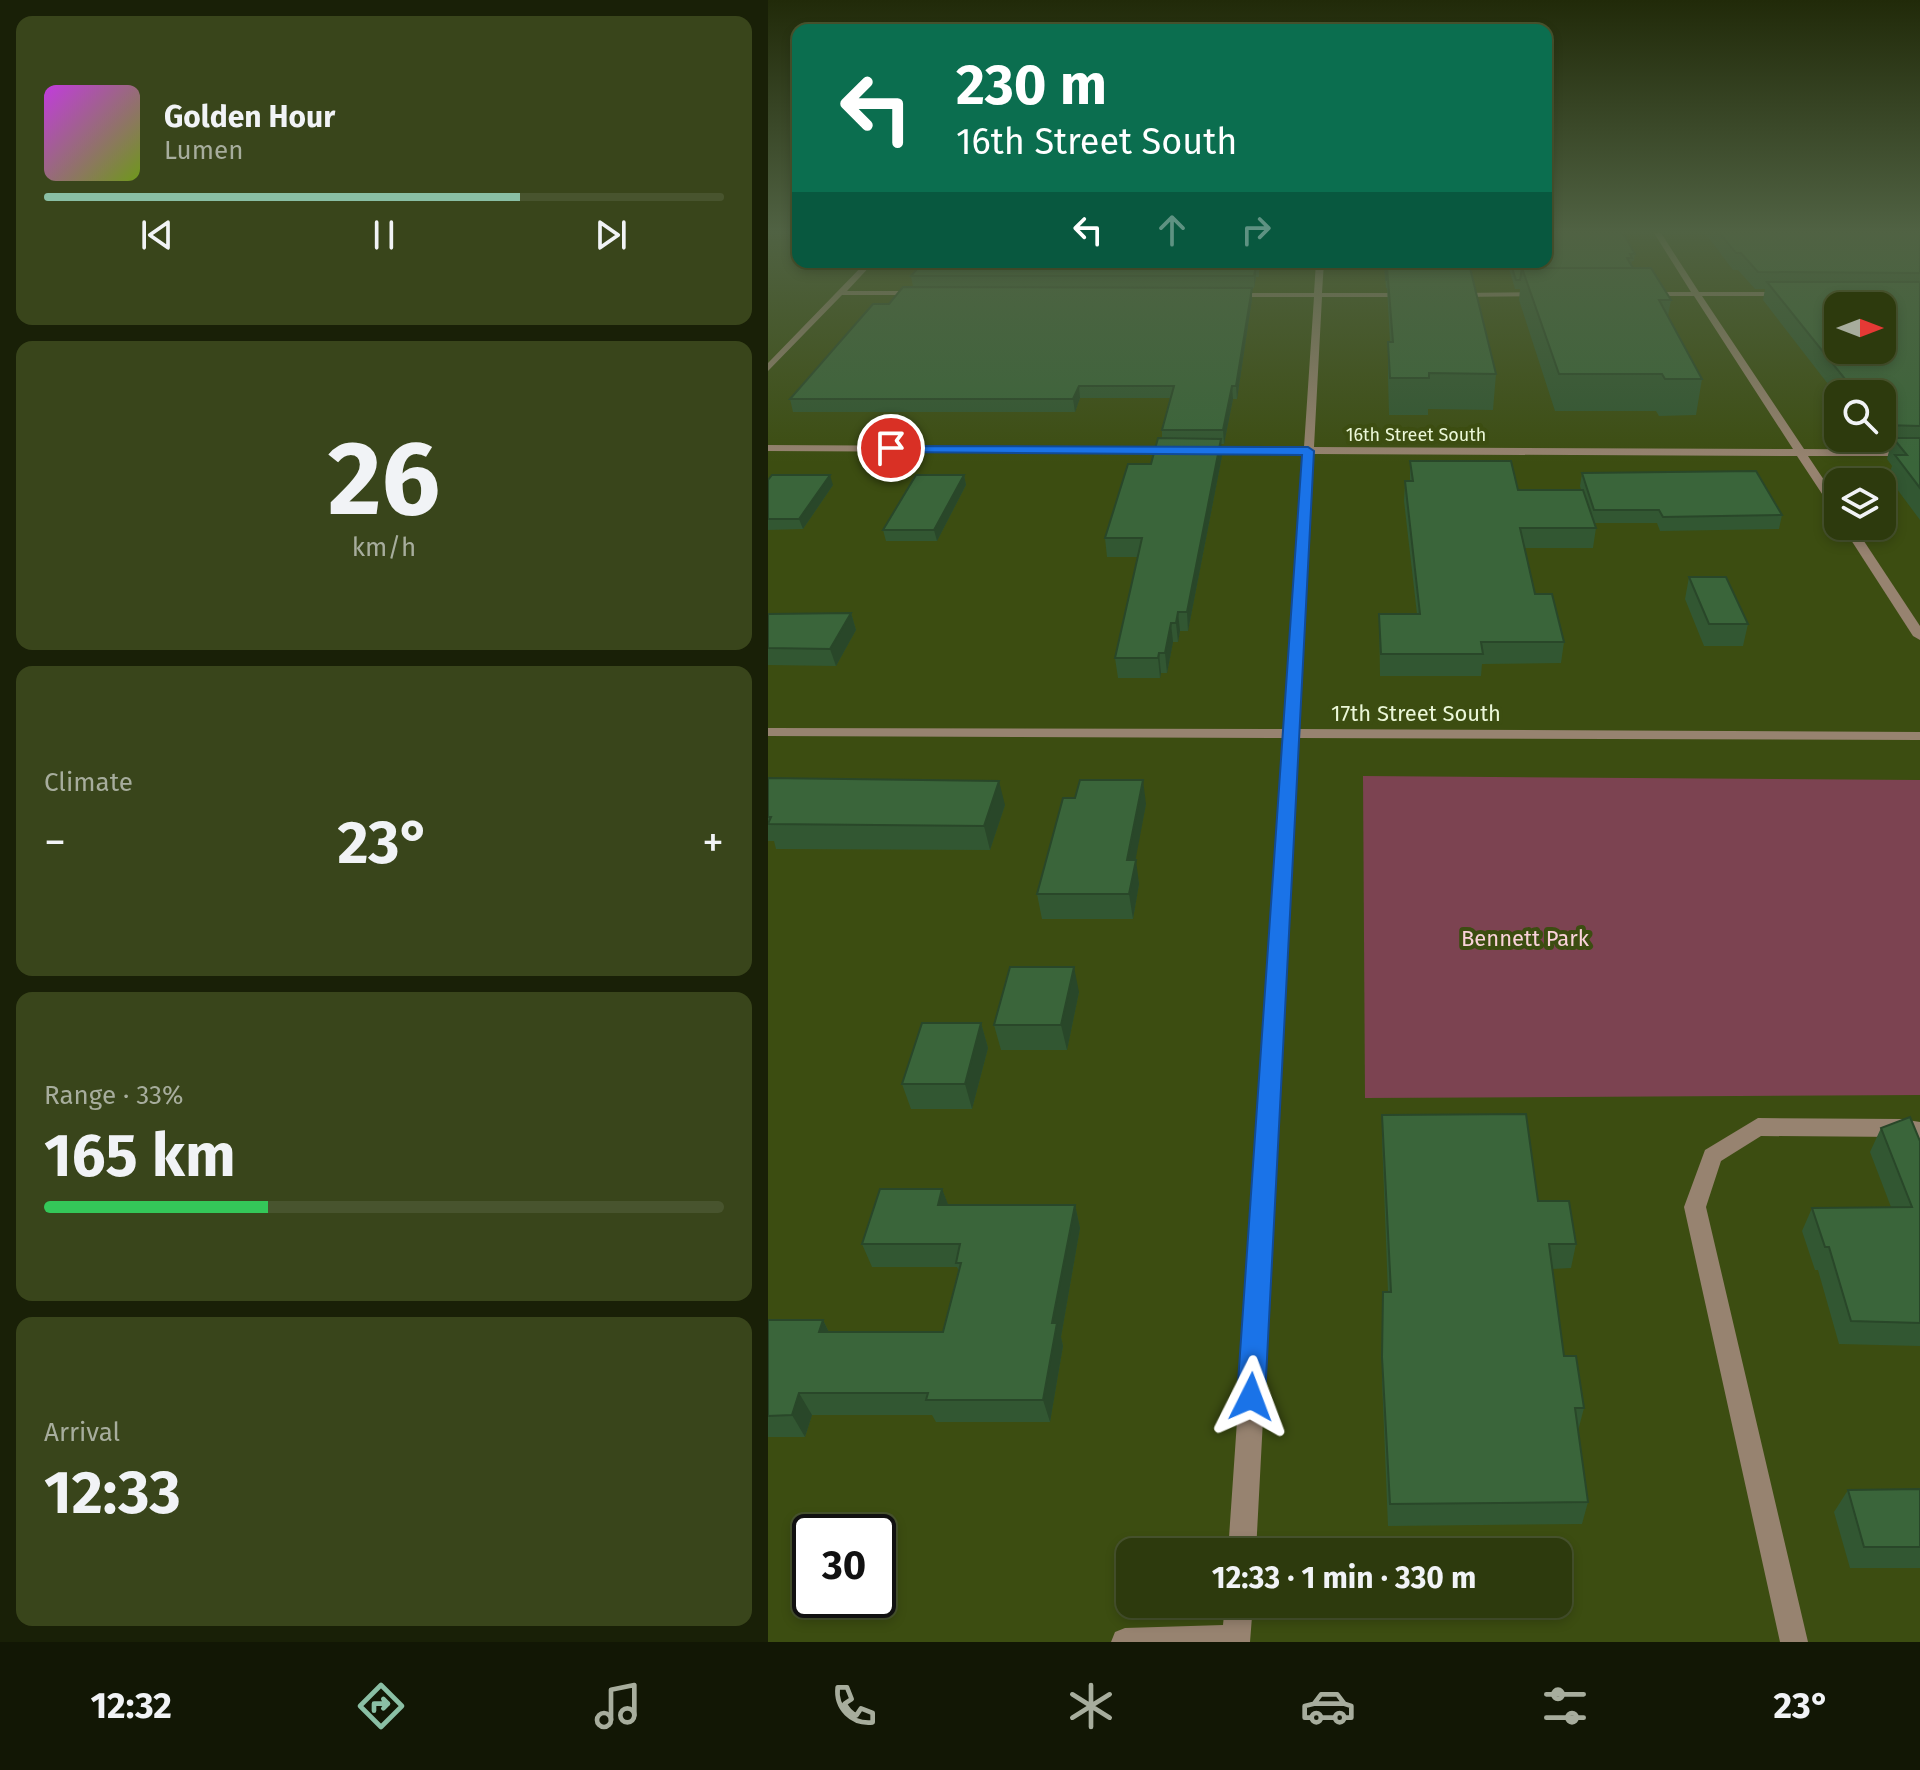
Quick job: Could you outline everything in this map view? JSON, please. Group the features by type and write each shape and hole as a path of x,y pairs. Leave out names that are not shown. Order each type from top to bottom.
{"street":[{"path":"768,368 826,310"},
{"path":"1243,1538 1317,310"},
{"path":"1706,310 1824,489"},
{"path":"768,448 1181,450"},
{"name":"16th Street South","path":"1197,450 1920,453"},
{"path":"1857,540 1920,636"},
{"name":"17th Street South","path":"768,732 1920,736"},
{"path":"1794,1642 1695,1207 1712,1156 1758,1127 1901,1128 1920,1131"},
{"path":"1125,1642 1240,1641 1239,1618"}],"green space":[{"name":"Bennett Park","path":"1363,776 1920,780 1920,1095 1365,1098"}],"building":[{"path":"868,310 1248,310 1236,386 1232,386 1223,430 1162,430 1174,386 1079,386 1073,399 790,399"},
{"path":"1390,310 1480,310 1496,374 1429,373 1429,378 1390,378 1388,342 1393,342"},
{"path":"1537,310 1664,310 1702,379 1665,379 1662,374 1559,374"},
{"path":"1789,310 1824,310 1824,353"},
{"path":"1896,310 1920,310 1920,426 1896,425 1896,380 1846,380 1833,364 1896,364"},
{"path":"1158,438 1221,439 1187,612 1178,612 1176,623 1171,623 1165,653 1159,653 1158,658 1115,658 1142,538 1105,538 1128,464 1151,464"},
{"path":"1896,438 1920,438 1920,488 1895,455 1907,455"},
{"path":"1410,461 1511,461 1518,490 1583,490 1596,528 1520,528 1535,594 1552,594 1564,642 1481,642 1483,654 1381,654 1379,614 1420,614 1405,481 1413,481"},
{"path":"1756,471 1782,515 1663,517 1659,510 1594,510 1582,473"},
{"path":"772,475 830,475 799,519 768,519 768,480"},
{"path":"916,475 964,475 934,530 883,530"},
{"path":"1689,577 1726,577 1748,624 1709,624"},
{"path":"851,613 830,649 768,648 768,614"},
{"path":"768,778 999,781 984,826 768,824 771,817 768,817"},
{"path":"1080,780 1143,780 1127,860 1136,860 1129,894 1037,894 1063,798 1075,798"},
{"path":"1010,967 1074,967 1061,1025 994,1025"},
{"path":"922,1023 981,1023 965,1084 902,1084"},
{"path":"1526,1114 1538,1201 1569,1201 1576,1244 1549,1244 1564,1356 1576,1356 1584,1408 1575,1408 1588,1502 1390,1504 1382,1357 1383,1292 1391,1292 1382,1115"},
{"path":"1910,1117 1920,1141 1920,1323 1851,1321 1829,1247 1825,1247 1812,1208 1912,1207 1881,1128"},
{"path":"880,1189 942,1189 938,1205 1075,1205 1052,1323 1057,1323 1043,1400 926,1400 928,1393 799,1393 792,1415 768,1416 768,1320 823,1320 819,1332 943,1332 961,1263 956,1263 960,1244 862,1244"},
{"path":"1920,1489 1920,1547 1864,1547 1848,1490"}],"route":[{"path":"891,448 1308,451 1251,1397"}]}
